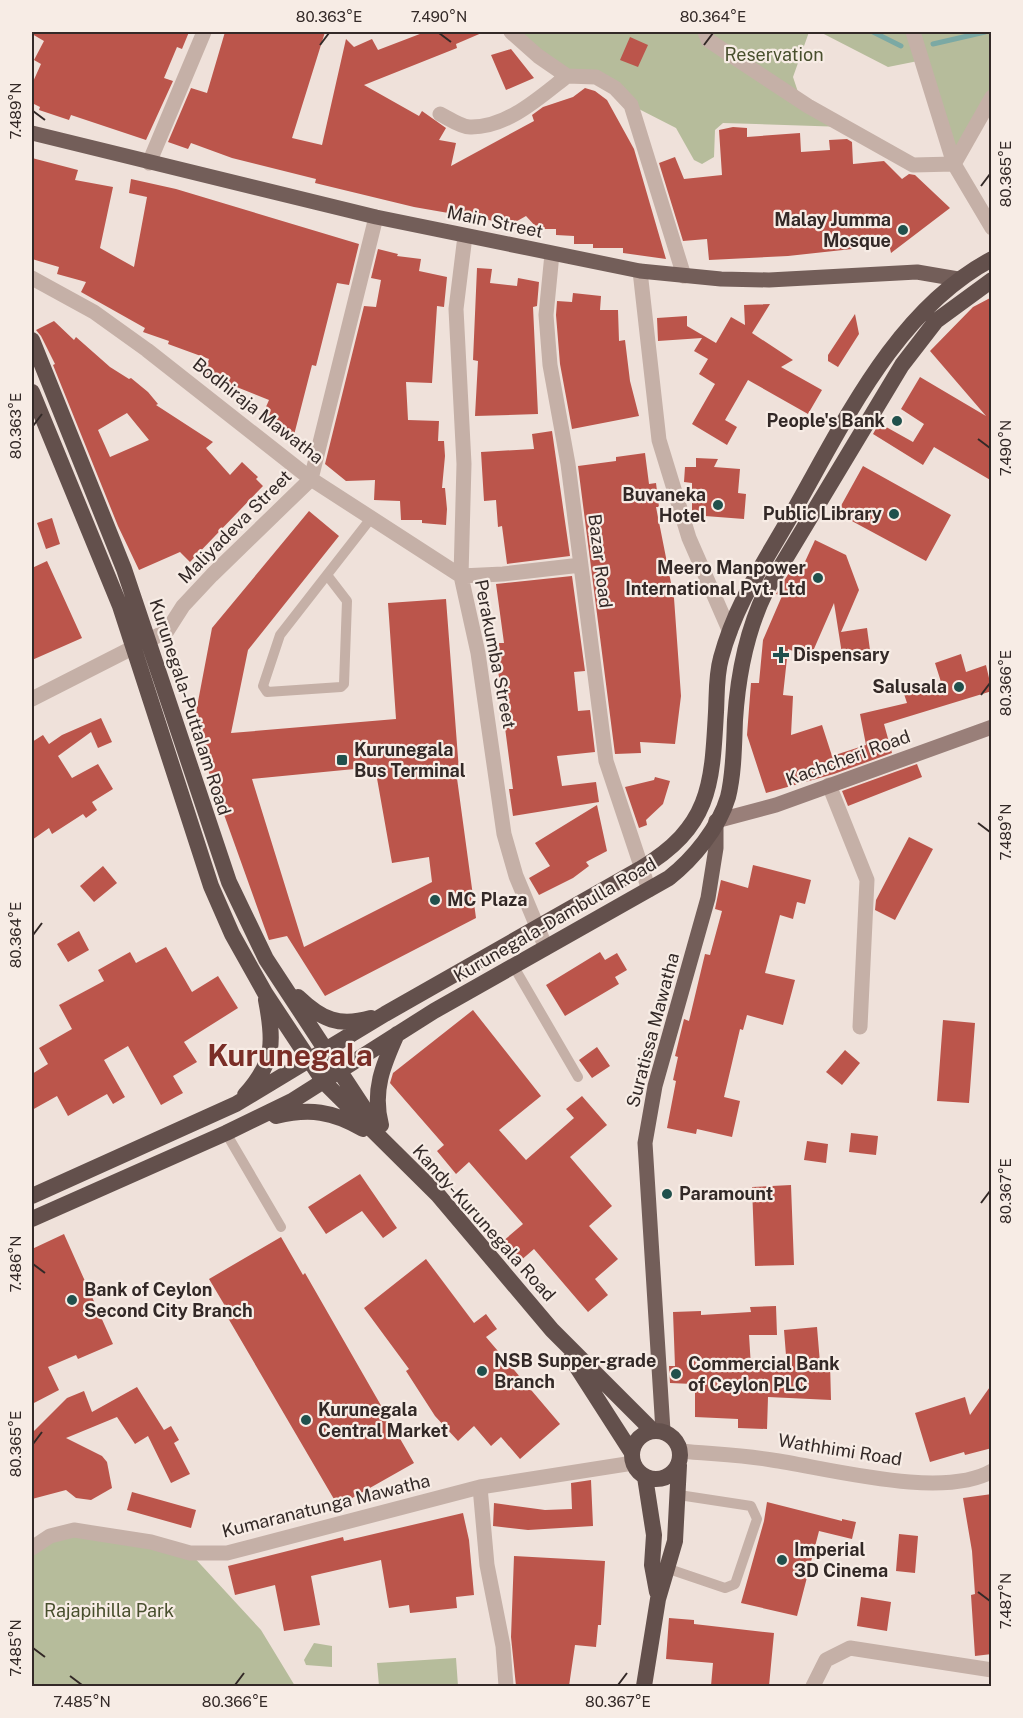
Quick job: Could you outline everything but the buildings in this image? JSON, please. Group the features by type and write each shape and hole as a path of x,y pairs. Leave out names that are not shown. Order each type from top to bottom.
{"highway":[{"name":"Kurunegala-Dambulla Road","path":"32,1196 236,1104 385,1014 640,869 666,852 684,836 705,802 714,766 717,680 730,632 749,584 881,365 921,313 958,279 992,258"},
{"name":"Kurunegala-Dambulla Road","path":"250,1122 324,1082 397,1034 649,890 669,878 687,862 723,809 730,785 738,691 746,641 766,591 902,365 936,321 992,280"},
{"name":"Kurunegala-Puttalam Road","path":"32,340 124,569 141,643 211,886 232,934 265,993 324,1082"},
{"name":"Kurunegala-Puttalam Road","path":"32,392 120,606 141,643 229,882 266,959 342,1071"},
{"path":"279,980 306,1005 331,1020 354,1022 385,1014"},
{"path":"236,1104 262,1074 271,1054 271,1024 265,993"},
{"path":"386,1144 376,1097 382,1067 397,1034"},
{"name":"Kandy-Kurunegala Road","path":"342,1071 386,1144"},
{"name":"Kandy-Kurunegala Road","path":"324,1082 438,1196 552,1330 658,1431"},
{"path":"32,1219 250,1122 291,1113 316,1110 349,1121 386,1144"},
{"name":"Kandy-Kurunegala Road","path":"552,1330 633,1458"},
{"path":"644,1686 658,1599 675,1541 679,1495 678,1442 658,1431 638,1438 633,1458 645,1477 654,1535 652,1565 658,1599"},
{"path":"645,1477 664,1478 680,1458"}],"main road":[{"name":"Main Street","path":"32,133 376,217 640,271 684,276 769,280 917,272 958,279"},
{"name":"Kachcheri Road","path":"716,820 776,805 992,727"},
{"name":"Suratissa Mawatha","path":"658,1431 645,1143 655,1086 708,898 716,848 716,820"}],"street":[{"path":"149,163 204,32"},
{"path":"511,32 538,56 567,76 596,77 615,88 631,105 684,276"},
{"path":"705,32 708,40 808,106 913,165 954,164"},
{"path":"913,32 954,164 992,228"},
{"path":"440,114 468,127 499,121 526,108 567,76"},
{"path":"954,164 992,97"},
{"name":"Maliyadeva Street","path":"32,699 167,630 183,606 212,575 311,479 376,217"},
{"name":"Perakumba Street","path":"465,236 456,309 464,464 461,576 480,664 504,834 516,876 546,948"},
{"name":"Bazar Road","path":"552,254 546,315 550,365 581,565 606,761 640,869 649,890"},
{"path":"640,271 659,440 689,538 730,632"},
{"name":"Bodhiraja Mawatha","path":"32,278 85,307 112,325 311,479 461,576"},
{"path":"461,576 504,574 581,565"},
{"path":"829,785 867,880 860,1027"},
{"name":"Kumaranatunga Mawatha","path":"32,1548 50,1536 74,1530 151,1542 190,1553 227,1553 480,1487 633,1458"},
{"name":"Wathhimi Road","path":"680,1458 770,1459 882,1478 946,1484 982,1477 992,1471"},
{"path":"480,1487 487,1565 503,1646 506,1686"},
{"path":"813,1686 826,1660 850,1648 992,1670"}],"lane":[{"path":"327,575 347,601 344,684 341,687 267,692 263,686 275,646 327,575 372,517"},
{"path":"514,967 578,1077"},
{"path":"226,1134 281,1227"},
{"path":"666,1568 724,1588 731,1587 735,1584 757,1519 751,1506 679,1495"}],"green space":[{"name":"Reservation","path":"511,32 809,32 793,77 798,92 845,127 723,123 715,130 714,157 702,164 694,160 676,128 631,105 615,88 567,76"},
{"path":"820,32 991,32 991,97 954,164 923,60 888,67"},
{"name":"Rajapihilla Park","path":"74,1530 190,1553 261,1630 295,1686 32,1686 32,1548"},
{"path":"314,1643 332,1646 332,1667 306,1665 304,1660"},
{"path":"456,1658 458,1686 379,1686 377,1663"}],"waterway":[{"path":"873,32 901,46"},
{"path":"933,44 985,32"}],"place":[{"name":"Malay Jumma Mosque","path":"903,230"},
{"name":"People's Bank","path":"897,421"},
{"name":"Buvaneka Hotel","path":"718,505"},
{"name":"Public Library","path":"894,514"},
{"name":"Meero Manpower International Pvt. Ltd","path":"818,578"},
{"name":"Dispensary","path":"781,655"},
{"name":"Salusala","path":"959,687"},
{"name":"Kurunegala Bus Terminal","path":"342,760"},
{"name":"MC Plaza","path":"435,900"},
{"name":"Paramount","path":"667,1194"},
{"name":"Bank of Ceylon Second City Branch","path":"72,1300"},
{"name":"NSB Supper-grade Branch","path":"482,1371"},
{"name":"Commercial Bank of Ceylon PLC","path":"676,1374"},
{"name":"Kurunegala Central Market","path":"306,1420"},
{"name":"Imperial 3D Cinema","path":"782,1560"}],"district":[{"name":"Kurunegala","path":"290,1056"}]}
